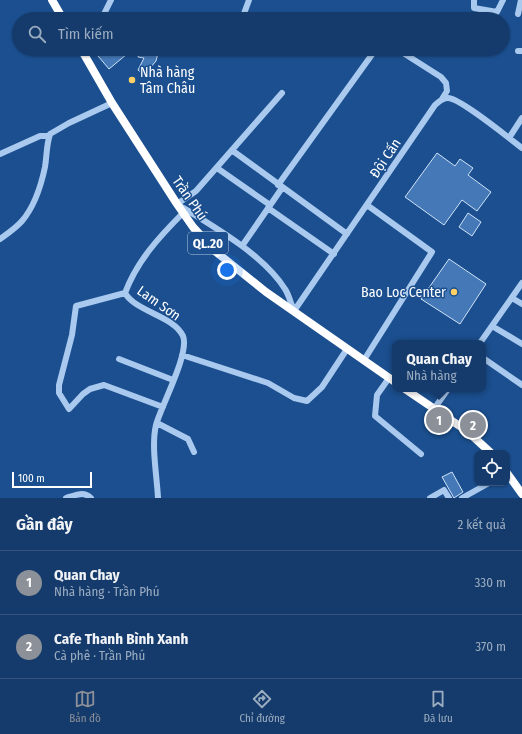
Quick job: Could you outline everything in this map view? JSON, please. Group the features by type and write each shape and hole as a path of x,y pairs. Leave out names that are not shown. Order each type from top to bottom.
{"highway":[{"path":"53,1 59,12"},
{"name":"Trần Phú","path":"85,56 112,103 183,213 193,227 216,252 266,292 392,380"},
{"path":"409,392 468,431 488,450"},
{"path":"510,477 521,491"}],"street":[{"path":"105,12 111,0"},
{"path":"245,12 249,0"},
{"path":"474,0 474,8 497,12 503,0"},
{"path":"518,14 521,0"},
{"path":"242,246 269,207 280,186 371,56"},
{"path":"408,56 441,77 446,83 447,91 442,99"},
{"path":"282,93 218,168 196,190 177,204 216,227 242,246 265,266 285,289 294,312"},
{"path":"442,99 450,98 462,103 522,148"},
{"name":"Đội Cấn","path":"294,312 435,105 442,99"},
{"path":"0,154 36,138 50,136 69,123 112,103"},
{"path":"509,138 522,118"},
{"path":"0,239 21,222 32,206 41,183 45,165 46,146 50,136"},
{"path":"233,151 347,234"},
{"path":"218,168 334,254"},
{"path":"364,360 432,252 367,205"},
{"name":"Lam Sơn","path":"158,498 154,438 157,423 182,355 184,341 182,334 173,326 134,301 125,292 134,271 153,245 183,213"},
{"path":"482,340 522,283"},
{"path":"125,292 76,306 72,335 59,385 59,393 69,408 90,389 104,386 163,407"},
{"path":"512,298 522,304"},
{"path":"492,326 522,344"},
{"path":"182,355 268,383 294,398 307,401 322,387 347,348"},
{"path":"119,359 173,380"},
{"path":"486,360 522,385"},
{"path":"392,380 377,394 375,416 421,454"},
{"path":"434,409 446,392"},
{"path":"157,423 188,439 194,452"},
{"path":"462,498 484,486"},
{"path":"430,498 444,490 449,498"},
{"path":"66,498 82,494 88,495 91,498"}],"building":[{"path":"98,56 125,56 109,69"},
{"path":"157,56 156,61 144,75 138,70 144,58 138,57"},
{"path":"437,153 455,166 460,159 473,168 468,175 491,192 477,211 462,200 444,225 405,197"},
{"path":"468,213 481,222 472,236 459,227"},
{"name":"Bao Loc Center","path":"449,259 486,284 460,324 421,299"},
{"path":"452,472 463,492 454,498 442,477"}],"place":[{"name":"Nhà hàng Tâm Châu","path":"132,80"},
{"name":"Bao Loc Center","path":"454,292"},
{"name":"Quan Chay","path":"439,420"},
{"name":"Cafe Thanh Bình Xanh","path":"473,425"}]}
